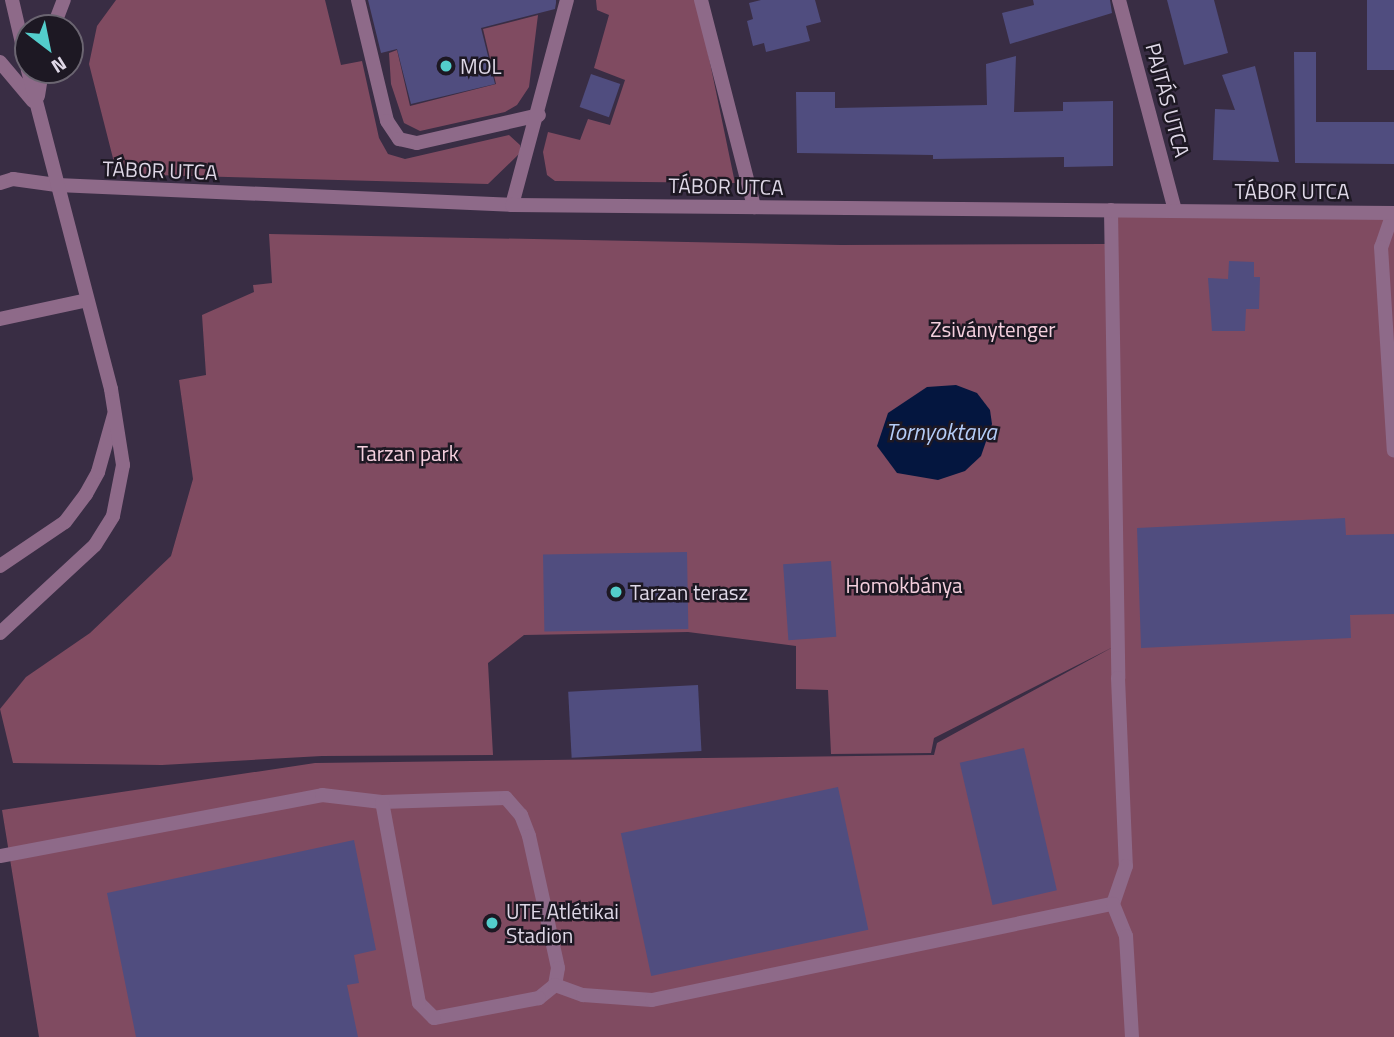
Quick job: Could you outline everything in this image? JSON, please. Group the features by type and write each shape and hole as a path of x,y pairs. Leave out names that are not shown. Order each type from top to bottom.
{"street":[{"path":"358,0 387,121 400,139 417,143 539,116"},
{"path":"512,205 539,116 567,0"},
{"path":"701,0 754,207"},
{"name":"PAJTÁS UTCA","path":"1119,0 1175,211"},
{"path":"0,62 36,105"},
{"path":"0,633 78,563 108,523 123,465 115,411 31,84"},
{"path":"36,105 40,84"},
{"name":"TÁBOR UTCA","path":"0,183 13,179 57,185 512,205 1393,213"},
{"path":"1111,210 1118,678 1126,866 1113,904 1126,936 1132,1037"},
{"path":"1393,213 1381,247 1394,451"},
{"path":"0,319 88,300"},
{"path":"0,566 65,522 86,494 98,472 115,411"},
{"path":"0,856 321,795 382,802 506,798 521,815 529,836 558,968 555,985 539,998 434,1018 419,1003 382,802"},
{"path":"555,985 583,995 652,1000 1113,904"}],"green space":[{"path":"116,0 325,0 341,65 362,61 379,138 388,154 405,159 509,135 520,145 520,153 488,184 117,174 89,64 97,26"},
{"path":"596,0 697,0 735,183 555,181 547,175 543,152 548,132 580,140 588,119 610,125 625,80 594,68 609,15 597,10"},
{"path":"538,15 529,87 517,105 505,112 420,131 404,123 391,84 389,53 397,50 410,106 496,84 483,29"},
{"path":"1107,210 1394,217 1394,1037 39,1037 2,810 315,763 934,755 937,743 1115,646 934,738 931,753 831,754 828,690 796,689 796,646 688,632 524,635 488,663 493,755 322,756 162,765 13,763 0,709 26,677 90,633 171,556 193,479 179,380 206,375 202,315 254,292 253,285 272,283 269,234 841,245 1107,244"}],"water":[{"name":"Tornyoktava","path":"956,385 977,393 990,410 992,424 981,456 965,471 938,480 897,473 877,446 888,413 927,387"}],"building":[{"path":"368,0 556,0 556,3 555,9 481,28 495,84 411,104 397,49 381,53"},
{"path":"761,0 815,0 821,22 806,26 810,41 766,52 764,43 753,46 747,21 753,19 749,3"},
{"path":"1033,0 1110,0 1112,13 1010,44 1002,13 1034,5"},
{"path":"1167,0 1214,0 1228,53 1184,65"},
{"path":"1367,0 1394,0 1394,70 1367,70"},
{"path":"1294,52 1316,52 1316,122 1394,122 1394,164 1295,163"},
{"path":"1016,56 1014,112 1063,111 1063,102 1113,101 1113,166 1064,167 1064,157 933,159 933,155 797,153 796,92 835,92 835,108 987,105 986,64"},
{"path":"1255,66 1279,162 1213,160 1215,109 1235,110 1222,75"},
{"path":"591,74 620,84 609,117 580,107"},
{"path":"1229,261 1254,262 1254,277 1260,277 1259,309 1246,309 1245,331 1212,331 1208,278 1228,279"},
{"path":"1345,518 1346,535 1394,534 1394,614 1350,615 1351,638 1141,648 1137,528"},
{"name":"Tarzan terasz","path":"687,552 688,629 544,632 543,555"},
{"path":"831,561 836,637 788,640 783,564"},
{"path":"698,685 701,751 572,758 568,692"},
{"path":"1024,748 1057,890 993,905 960,763"},
{"path":"838,787 868,930 651,976 621,833"},
{"path":"354,840 376,950 354,955 359,983 347,985 358,1037 136,1037 107,893"}],"place":[{"name":"MOL","path":"446,66"},
{"name":"Tarzan terasz","path":"616,592"},
{"name":"UTE Atlétikai Stadion","path":"492,923"}],"park label":[{"name":"Zsiványtenger","path":"993,329"},
{"name":"Tarzan park","path":"408,453"},
{"name":"Homokbánya","path":"904,585"}]}
